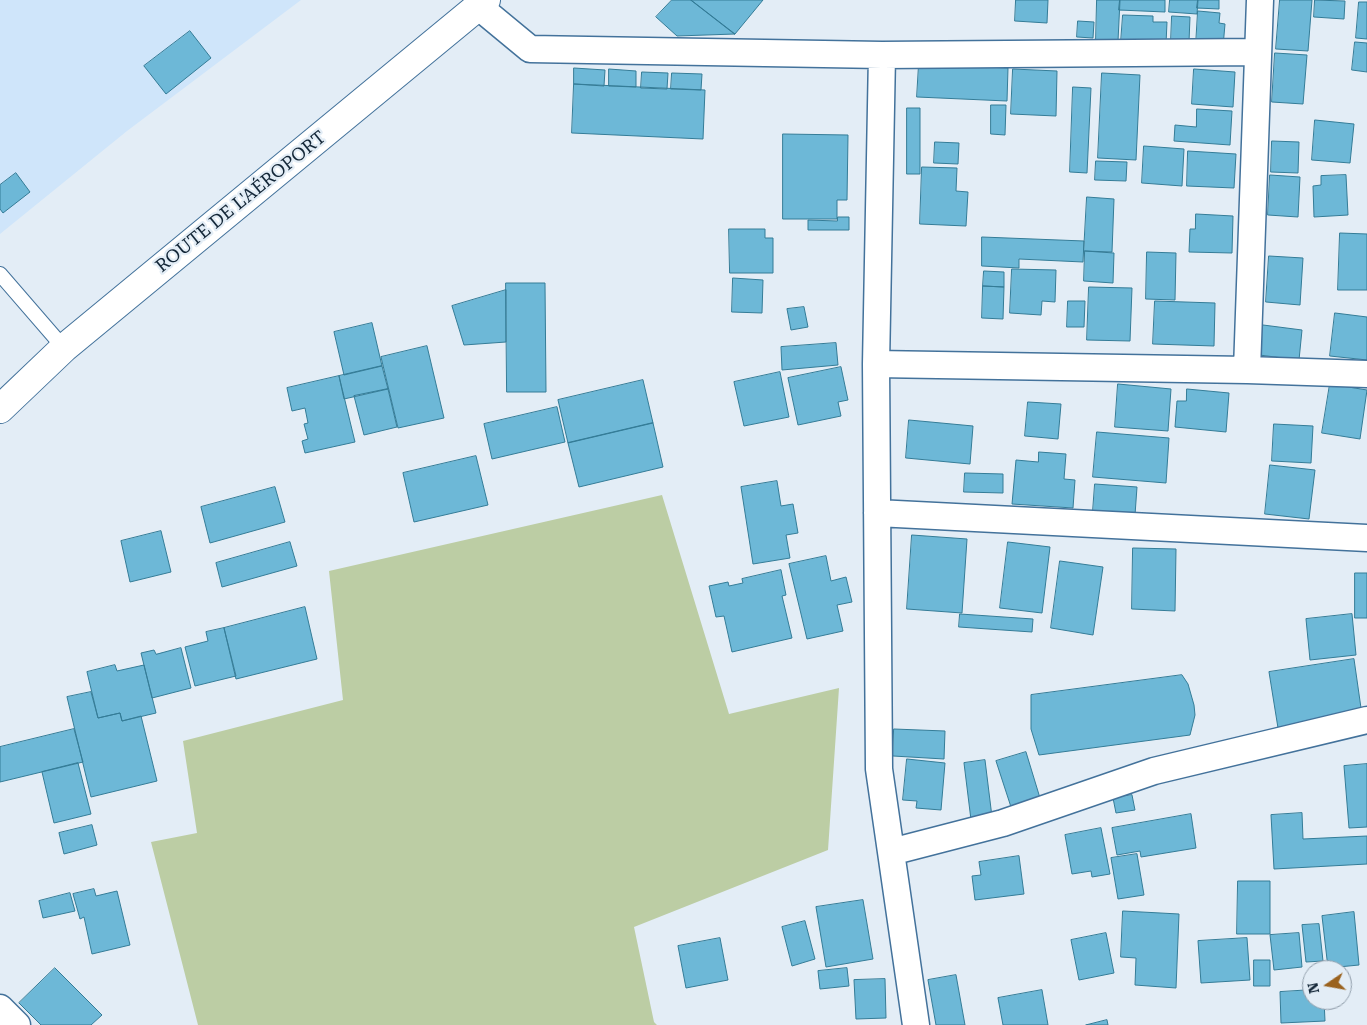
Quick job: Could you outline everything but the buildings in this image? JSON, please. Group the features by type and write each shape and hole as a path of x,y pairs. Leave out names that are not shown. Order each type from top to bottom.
{"main road":[{"name":"ROUTE DE L'AÉROPORT","path":"0,409 64,348 482,3"}],"street":[{"path":"1247,370 1260,0"},
{"path":"482,3 530,49 882,55 1258,52"},
{"path":"882,55 876,364 879,769 916,1025"},
{"path":"876,364 1247,370 1367,374"},
{"path":"877,513 1367,538"},
{"path":"891,852 1004,823 1154,771 1367,720"},
{"path":"0,1008 17,1025"}],"lane":[{"path":"0,274 64,348"}],"shaded area":[{"path":"0,0 301,0 127,131 0,234"}],"green space":[{"path":"662,495 729,714 839,688 828,850 634,927 654,1022 657,1025 198,1025 151,842 197,833 183,741 343,700 329,571"}]}
